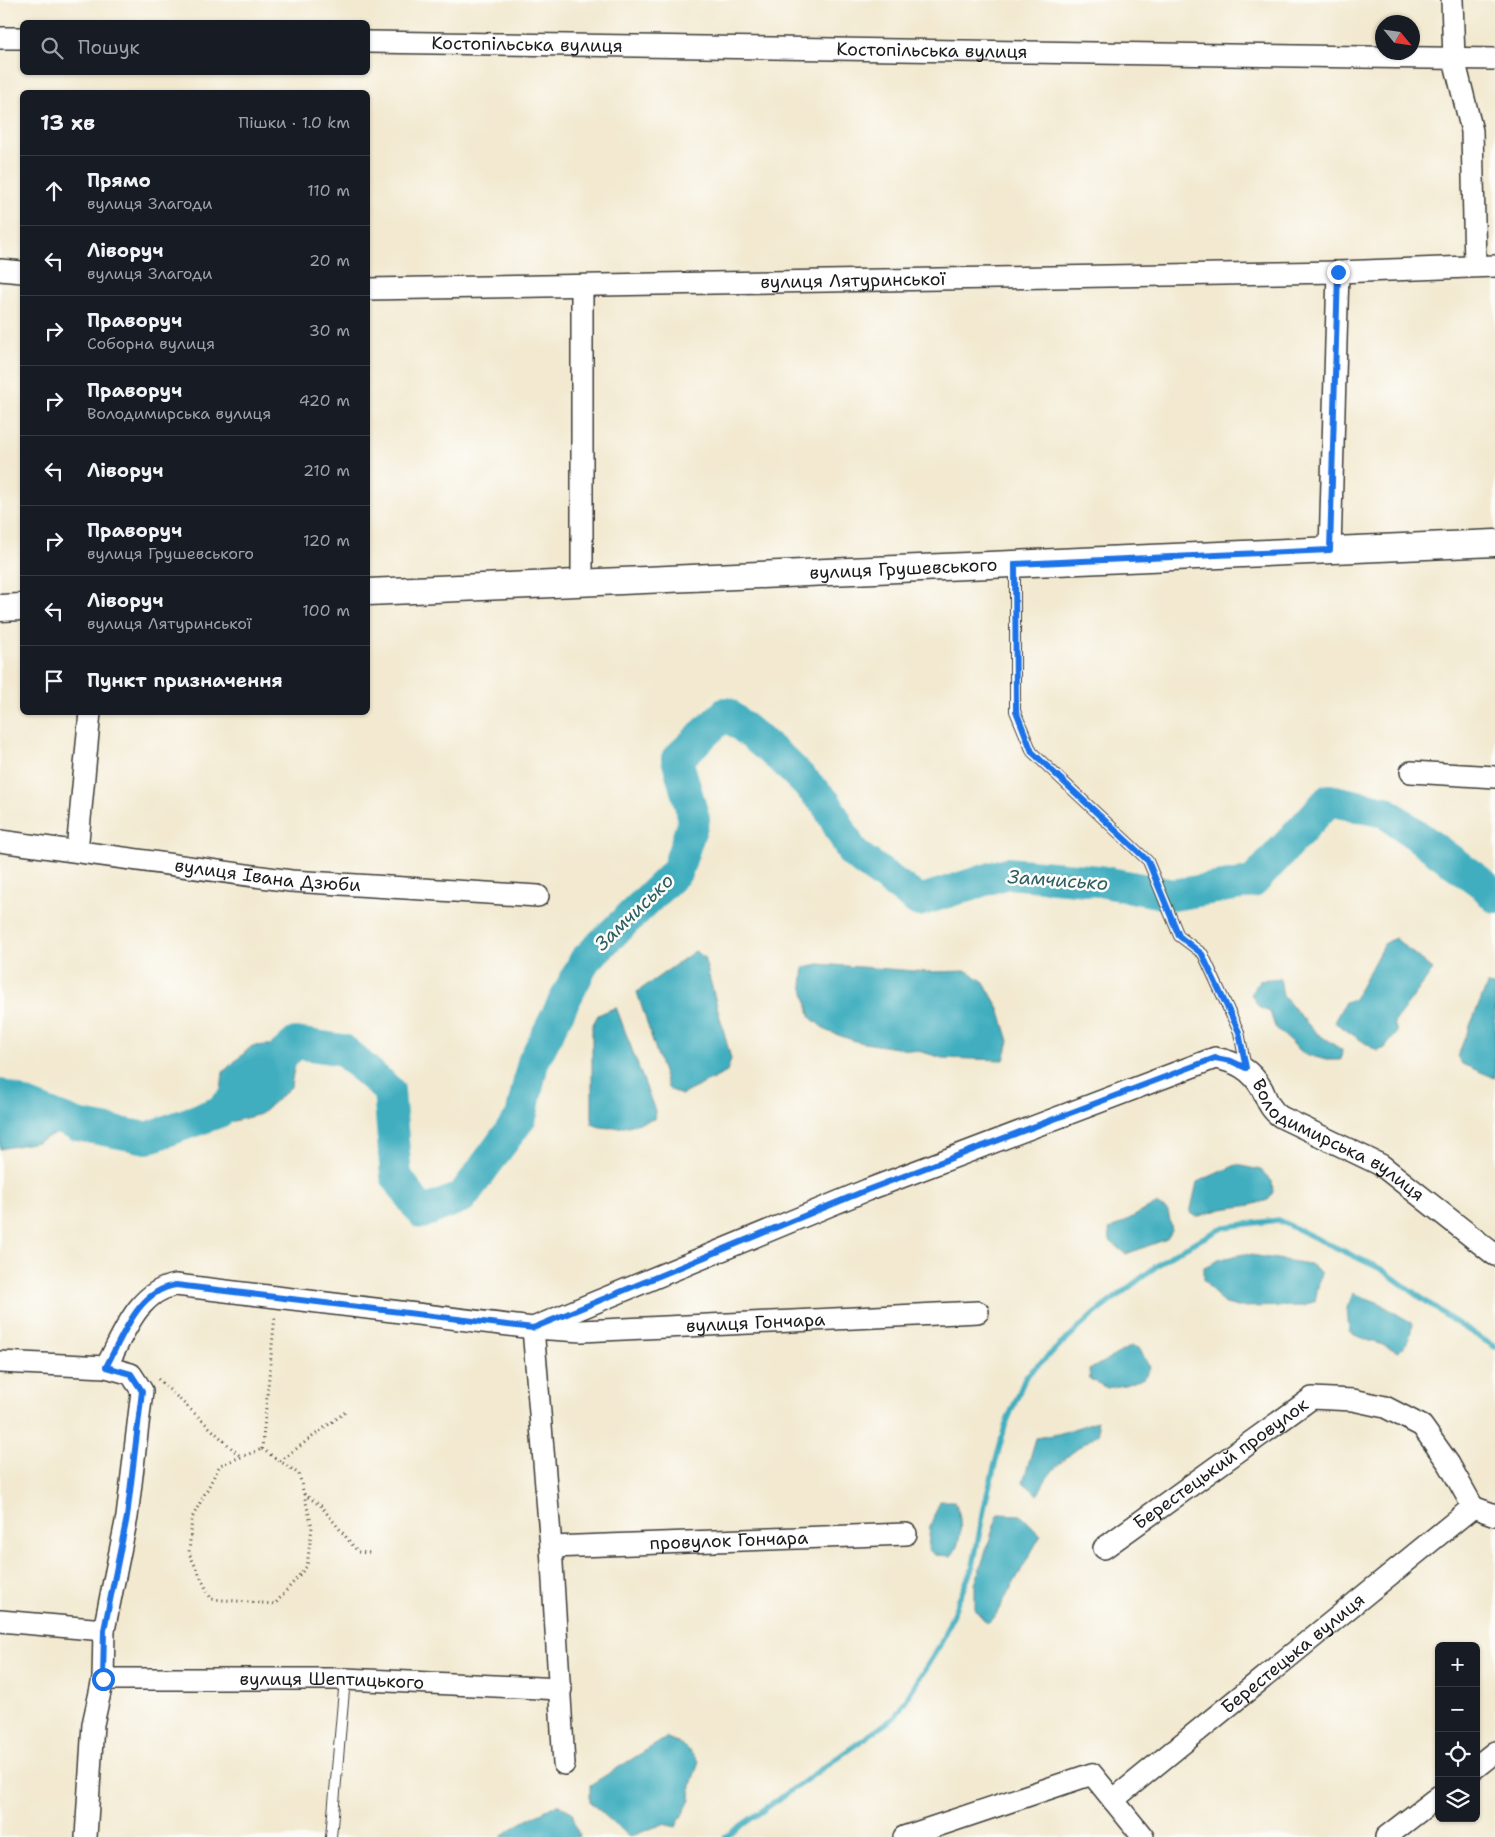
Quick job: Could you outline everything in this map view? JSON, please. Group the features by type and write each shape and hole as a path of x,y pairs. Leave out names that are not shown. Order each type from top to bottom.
{"street":[{"path":"1452,0 1454,59 1472,131 1485,266"},
{"path":"0,38 20,38"},
{"name":"Костопільська вулиця","path":"370,42 1495,59"},
{"name":"вулиця Лятуринської","path":"370,289 1338,272 1485,266"},
{"path":"0,270 20,272"},
{"path":"1330,550 1338,272"},
{"path":"582,286 582,583"},
{"name":"вулиця Грушевського","path":"370,592 1495,543"},
{"path":"0,608 20,607"},
{"path":"77,851 90,715"},
{"path":"1411,772 1495,777"},
{"name":"вулиця Івана Дзюби","path":"0,841 291,881 538,896"},
{"name":"Володимирська вулиця","path":"106,1367 145,1300 165,1287 176,1285 533,1328 867,1190 1215,1058 1231,1061 1246,1068 1262,1089 1273,1112 1291,1123 1381,1165 1495,1255"},
{"name":"вулиця Гончара","path":"533,1328 582,1331 978,1312"},
{"path":"533,1328 551,1547 564,1764"},
{"path":"0,1362 106,1367 131,1374 142,1391 127,1517 104,1630 103,1679 94,1724 86,1837"},
{"name":"Берестецький провулок","path":"1104,1548 1312,1398 1353,1400 1385,1407 1422,1426 1449,1464 1473,1507"},
{"path":"1473,1507 1495,1515"},
{"name":"Берестецька вулиця","path":"1113,1800 1473,1507"},
{"name":"провулок Гончара","path":"551,1547 906,1534"},
{"path":"0,1621 104,1630"},
{"name":"вулиця Шептицького","path":"103,1679 346,1679 561,1689"},
{"path":"1480,1764 1495,1752"},
{"path":"904,1837 1092,1774 1144,1837"},
{"path":"1386,1837 1435,1799"}],"lane":[{"path":"1015,564 1016,711 1032,752 1148,861 1179,936 1202,954 1239,1032 1246,1068"},
{"path":"331,1837 346,1679"}],"path":[{"path":"262,1450 278,1298"},
{"path":"153,1374 241,1457"},
{"path":"280,1461 348,1410"},
{"path":"262,1450 299,1474 312,1527 307,1566 275,1604 211,1599 189,1553 192,1518 220,1465 262,1450"},
{"path":"304,1494 321,1506 358,1552 371,1553"}],"water":[{"path":"1395,938 1433,970 1394,1023 1397,1032 1384,1048 1377,1051 1334,1022 1345,1002 1354,999 1384,944"},
{"path":"695,951 704,957 731,1059 727,1072 681,1095 668,1088 637,992"},
{"path":"819,964 929,972 967,971 984,982 999,1009 1009,1041 1004,1060 943,1058 922,1052 858,1042 827,1031 811,1018 802,985 804,967"},
{"path":"1280,978 1283,996 1315,1032 1342,1050 1341,1060 1326,1060 1304,1054 1275,1027 1270,1012 1260,1008 1251,994 1259,980"},
{"path":"1487,985 1495,986 1495,1078 1462,1064 1457,1057"},
{"path":"616,1007 655,1111 654,1119 623,1127 607,1128 592,1124 592,1026 598,1015"},
{"path":"296,1043 296,1058 291,1087 261,1114 222,1124 219,1112 223,1072 252,1046"},
{"path":"0,1093 40,1102 77,1125 37,1142 0,1149"},
{"path":"1236,1165 1261,1170 1272,1181 1273,1192 1268,1200 1251,1205 1222,1209 1196,1217 1190,1213 1197,1182"},
{"path":"1156,1204 1168,1211 1172,1231 1167,1239 1126,1254 1110,1241 1109,1230"},
{"path":"1244,1254 1310,1264 1321,1273 1315,1301 1304,1306 1237,1307 1223,1303 1204,1280 1204,1267 1221,1259"},
{"path":"1353,1293 1377,1302 1412,1323 1408,1339 1398,1352 1349,1332 1347,1308"},
{"path":"1131,1346 1139,1348 1150,1367 1145,1378 1125,1385 1107,1388 1090,1379 1089,1370"},
{"path":"1097,1421 1099,1433 1056,1467 1038,1495 1023,1482 1036,1438 1058,1434"},
{"path":"940,1501 954,1501 959,1513 960,1537 951,1556 935,1555 928,1549 930,1526"},
{"path":"998,1514 1021,1515 1041,1535 994,1618 987,1623 975,1610 975,1584"},
{"path":"666,1738 683,1745 699,1761 691,1785 690,1800 676,1827 663,1824 629,1837 590,1802 590,1785"},
{"path":"557,1804 572,1812 579,1837 501,1837 521,1823"}],"waterway":[{"name":"Замчисько","path":"0,1095 77,1125 147,1138 219,1112 296,1043 343,1050 389,1091 396,1176 422,1213 462,1197 521,1117 533,1062 585,960 677,871 694,819 677,759 726,713 784,761 826,803 853,853 919,901 1007,873 1099,881 1173,895 1253,882 1329,800 1385,812 1483,884 1495,897"},
{"path":"725,1837 895,1717 940,1645 973,1566 986,1499 1005,1426 1026,1376 1094,1314 1171,1255 1224,1227 1278,1220 1381,1269 1452,1320 1495,1347"}],"route":[{"path":"103,1679 104,1630 127,1517 142,1391 131,1374 106,1367 138,1310 154,1292 176,1285 533,1328 867,1190 1215,1058 1231,1061 1246,1068 1239,1032 1202,954 1179,936 1148,861 1032,752 1016,711 1015,564 1330,550 1338,272"}]}
